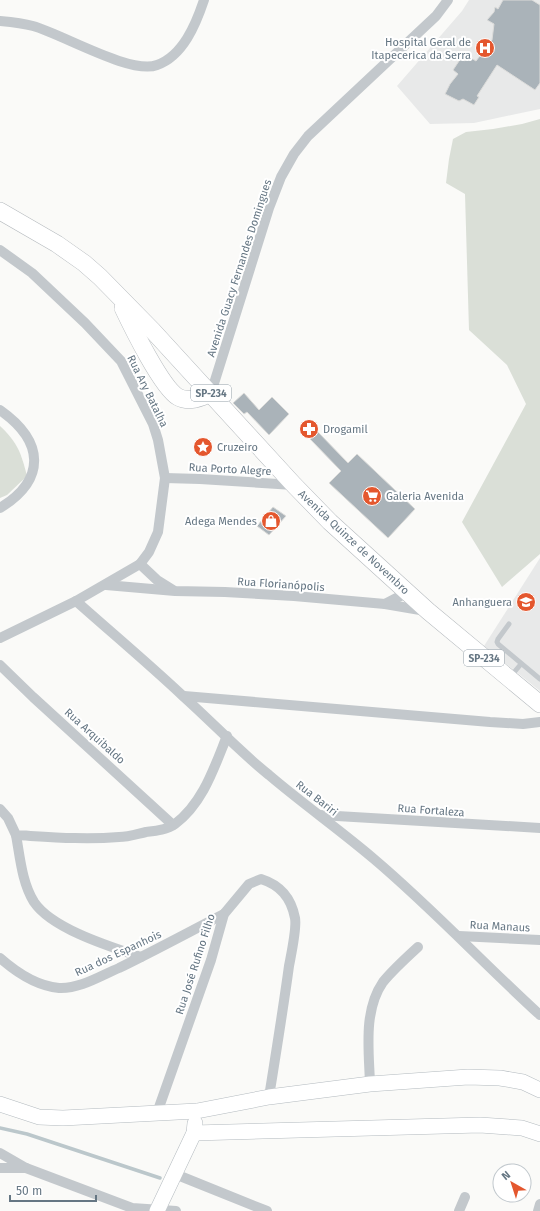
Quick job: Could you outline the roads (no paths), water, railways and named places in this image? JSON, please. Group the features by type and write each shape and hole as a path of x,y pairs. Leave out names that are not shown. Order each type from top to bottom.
{"main road":[{"name":"Avenida Quinze de Novembro","path":"0,211 57,244 84,263 115,292 211,393 294,485 330,522 428,611 540,704"},
{"path":"115,292 154,366 173,393 186,400 197,399 211,393"},
{"path":"0,1104 39,1117 63,1118 197,1111 269,1097 370,1084 468,1078 500,1078 523,1082 540,1090"},
{"path":"157,1211 194,1133 197,1111"},
{"path":"194,1133 480,1125 522,1128 540,1134"}],"street":[{"path":"0,21 34,26 108,56 134,65 147,67 158,65 170,58 181,47 193,27 204,0"},
{"name":"Avenida Guacy Fernandes Domingues","path":"211,393 268,208 280,177 294,154 308,136 436,16 448,0"},
{"name":"Rua Ary Batalha","path":"0,250 32,273 85,323 121,361 153,424 166,478 158,532 149,552 140,564"},
{"path":"0,410 15,423 23,433 32,447 35,461 32,476 25,488 0,508"},
{"name":"Rua Porto Alegre","path":"166,478 294,485"},
{"path":"0,638 76,601 140,564 157,580 175,591"},
{"name":"Rua Florianópolis","path":"106,585 175,591 294,596 385,604 428,611"},
{"path":"385,604 408,592"},
{"name":"Rua Bariri","path":"76,601 184,696 246,756 375,859 459,936 540,1016"},
{"name":"Rua Arquibaldo","path":"0,665 173,825"},
{"path":"184,696 490,722 523,724 540,722"},
{"path":"16,835 68,839 120,837 160,830 173,825 186,815 198,800 214,770 227,736"},
{"path":"0,809 8,818 16,835 26,884 34,902 44,915 67,928 141,957"},
{"name":"Rua Fortaleza","path":"320,815 540,828"},
{"name":"Rua José Rufino Filho","path":"157,1112 211,960 224,914 249,884 261,879 272,882 282,891 289,900 295,919 269,1097"},
{"name":"Rua dos Espanhois","path":"0,958 28,978 43,985 60,988 77,986 141,957 224,914"},
{"name":"Rua Manaus","path":"459,936 540,940"},
{"path":"370,1084 368,1029 372,1010 383,982 418,947"},
{"path":"0,1153 26,1168 132,1208 157,1211 176,1211"},
{"path":"0,1168 26,1168"},
{"path":"175,1174 267,1211"},
{"path":"459,1211 465,1197"},
{"path":"538,1211 540,1204"}],"lane":[{"path":"509,624 497,642 540,679"},
{"path":"510,679 521,664"}],"waterway":[{"path":"0,1128 27,1134 160,1178"}],"place":[{"name":"Hospital Geral de Itapecerica da Serra","path":"485,48"},
{"name":"Drogamil","path":"309,429"},
{"name":"Cruzeiro","path":"203,447"},
{"name":"Galeria Avenida","path":"372,496"},
{"name":"Adega Mendes","path":"271,521"},
{"name":"Anhanguera","path":"526,602"}]}
